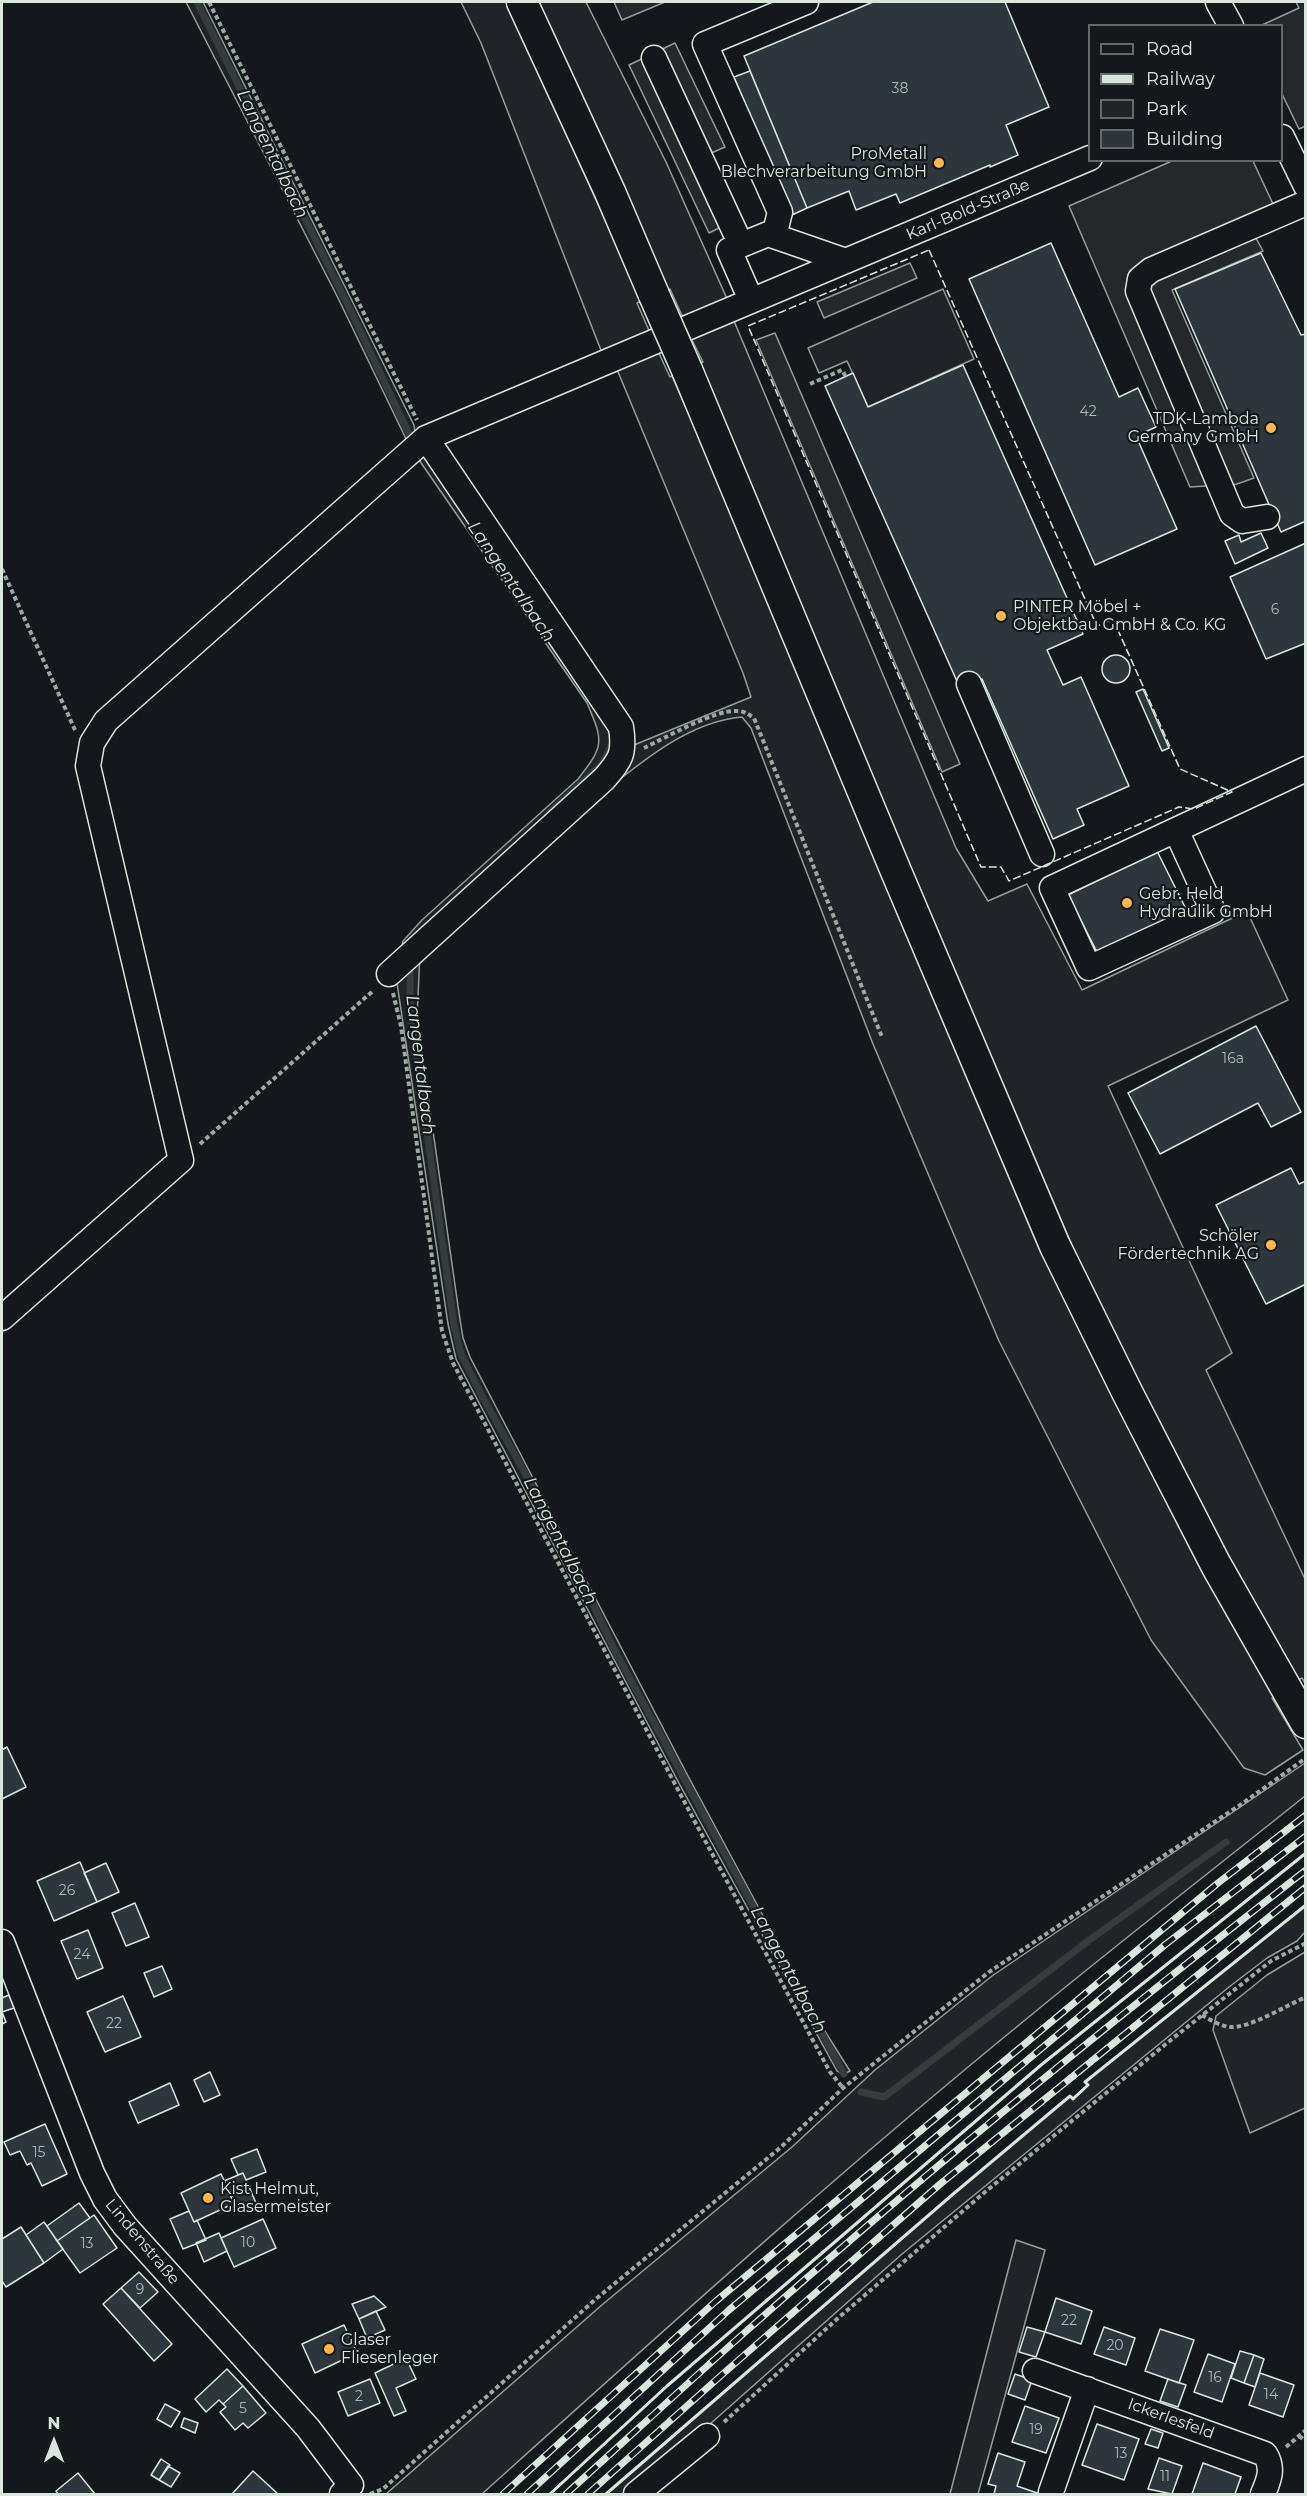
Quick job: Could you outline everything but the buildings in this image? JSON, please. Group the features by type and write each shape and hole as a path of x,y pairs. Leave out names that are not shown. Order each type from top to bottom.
{"main road":[{"path":"522,2 610,192 687,370 890,859 1055,1246 1216,1565 1305,1723"}],"street":[{"path":"774,236 780,212 705,44 806,2"},
{"path":"1218,2 1229,24"},
{"path":"654,58 741,245"},
{"path":"1283,141 1305,186"},
{"name":"Karl-Bold-Straße","path":"91,747 106,721 426,438 1088,158"},
{"path":"1267,517 1242,521 1232,514 1138,291 1140,279 1151,270 1305,203"},
{"path":"751,300 729,250 741,245 768,234 846,261"},
{"path":"389,974 604,779 618,764 624,746 621,727 426,438"},
{"path":"969,684 1042,854"},
{"path":"2,1318 181,1160 88,766 91,747"},
{"path":"1176,830 1213,911 1089,968 1052,888 1305,769"},
{"name":"Lindenstraße","path":"2,1942 72,2126 105,2199 125,2226 308,2428 351,2485 342,2494"},
{"name":"Ickerlesfeld","path":"1035,2371 1265,2454 1270,2468 1270,2477 1263,2494"},
{"path":"1051,2492 1087,2389"},
{"path":"636,2494 707,2436"}],"path":[{"path":"210,2 426,438"},
{"path":"810,384 842,370 846,377"},
{"path":"2,569 76,733 91,747"},
{"path":"618,764 638,750 719,714 734,710 744,712 754,718 882,1037"},
{"path":"181,1160 362,1002 389,974"},
{"path":"389,974 402,1038 442,1331 453,1363 695,1822 830,2072 843,2088"},
{"path":"368,2494 383,2489 597,2298 780,2148 843,2088 989,1972 1243,1803 1305,1758"},
{"path":"707,2436 837,2319 985,2192 1271,1961 1305,1942"},
{"path":"1202,2015 1211,2021 1230,2027 1245,2024 1305,1997"},
{"path":"1299,2436 1305,2440"}],"green space":[{"path":"186,2 203,2 414,425 415,432 408,443 337,296"},
{"path":"461,2 508,2 641,301 637,303 651,335 604,358 481,43"},
{"path":"536,2 586,2 666,162 728,301 685,322 670,289 667,290"},
{"path":"943,289 974,359 868,407 847,361 819,373 808,348"},
{"path":"734,321 956,848 988,901 1027,884 1082,990 1247,911 1288,1000 1108,1086 1232,1353 1206,1370 1305,1579 1305,1683 1302,1678 1297,1681 1239,1578 1143,1391 1076,1254 999,1081 699,364 703,362 691,338"},
{"path":"657,349 670,377 672,376 1276,1695 1272,1698 1303,1750 1265,1775 1244,1768 1151,1640 999,1341 873,1044 751,728 742,717 699,728 659,750 586,806 634,745 751,697 616,367"},
{"path":"427,454 613,723 614,760 401,954 403,941 422,920 578,779 593,759 599,743 587,703 417,457"},
{"path":"420,952 417,1019 459,1313 463,1338 470,1357 688,1776 826,2033 850,2071 844,2074 837,2071 681,1787 456,1359 448,1324 397,983 399,972"},
{"path":"1305,1763 1305,1796 1064,1988 890,2132 482,2494 386,2494 603,2304 792,2147 875,2070 992,1976"},
{"path":"1305,1905 1305,1932 1297,1941 1267,1958 1229,1987 902,2254 631,2494 606,2494 952,2195 1070,2096 1073,2098 1088,2085 1085,2082"},
{"path":"1305,1952 1305,2108 1250,2133 1213,2030 1216,2016 1267,1975"},
{"path":"1016,2240 1045,2250 978,2494 950,2494"}],"shaded area":[{"path":"614,2 665,2 622,20"},
{"path":"1296,2 1306,2 1306,126 1299,129 1283,96 1283,24 1264,24 1299,8"},
{"path":"675,43 725,147 709,154 739,218 709,233 629,65"},
{"path":"1170,162 1253,162 1273,204 1245,218 1263,251 1172,290 1254,478 1237,484 1190,487 1069,206"},
{"path":"910,263 917,278 824,318 817,302"},
{"path":"775,333 960,764 942,772 756,340"}],"waterway":[{"name":"Langentalbach","path":"197,2 348,305 410,436"},
{"name":"Langentalbach","path":"550,812 602,764 612,744"},
{"name":"Langentalbach","path":"410,965 410,1011 454,1325 461,1354 566,1547 614,1649 844,2074"},
{"name":"Langentalbach","path":"861,2092 884,2097 1088,1941 1226,1842"}],"railway":[{"path":"503,2494 716,2301 1218,1883 1306,1815"},
{"path":"527,2494 729,2310 1166,1944 1306,1836"},
{"path":"566,2494 743,2334 880,2215 1091,2040 1306,1870"},
{"path":"588,2494 939,2185 1306,1887"}],"fence":[{"path":"929,250 1097,626 1113,619 1180,769 1232,792 1194,809 1179,807 1009,881 1001,867 981,867 748,326 929,250"}],"wall":[{"path":"550,2494 667,2386 1041,2065 1306,1853"},
{"path":"606,2494 952,2195 1070,2096 1073,2099 1088,2085 1085,2082 1306,1905"}],"place":[{"name":"ProMetall Blechverarbeitung GmbH","path":"939,163"},
{"name":"TDK-Lambda Germany GmbH","path":"1271,428"},
{"name":"PINTER Möbel + Objektbau GmbH & Co. KG","path":"1001,616"},
{"name":"Gebr. Held Hydraulik GmbH","path":"1127,903"},
{"name":"Schöler Fördertechnik AG","path":"1271,1245"},
{"name":"Kist Helmut, Glasermeister","path":"208,2198"},
{"name":"Glaser Fliesenleger","path":"329,2349"}]}
